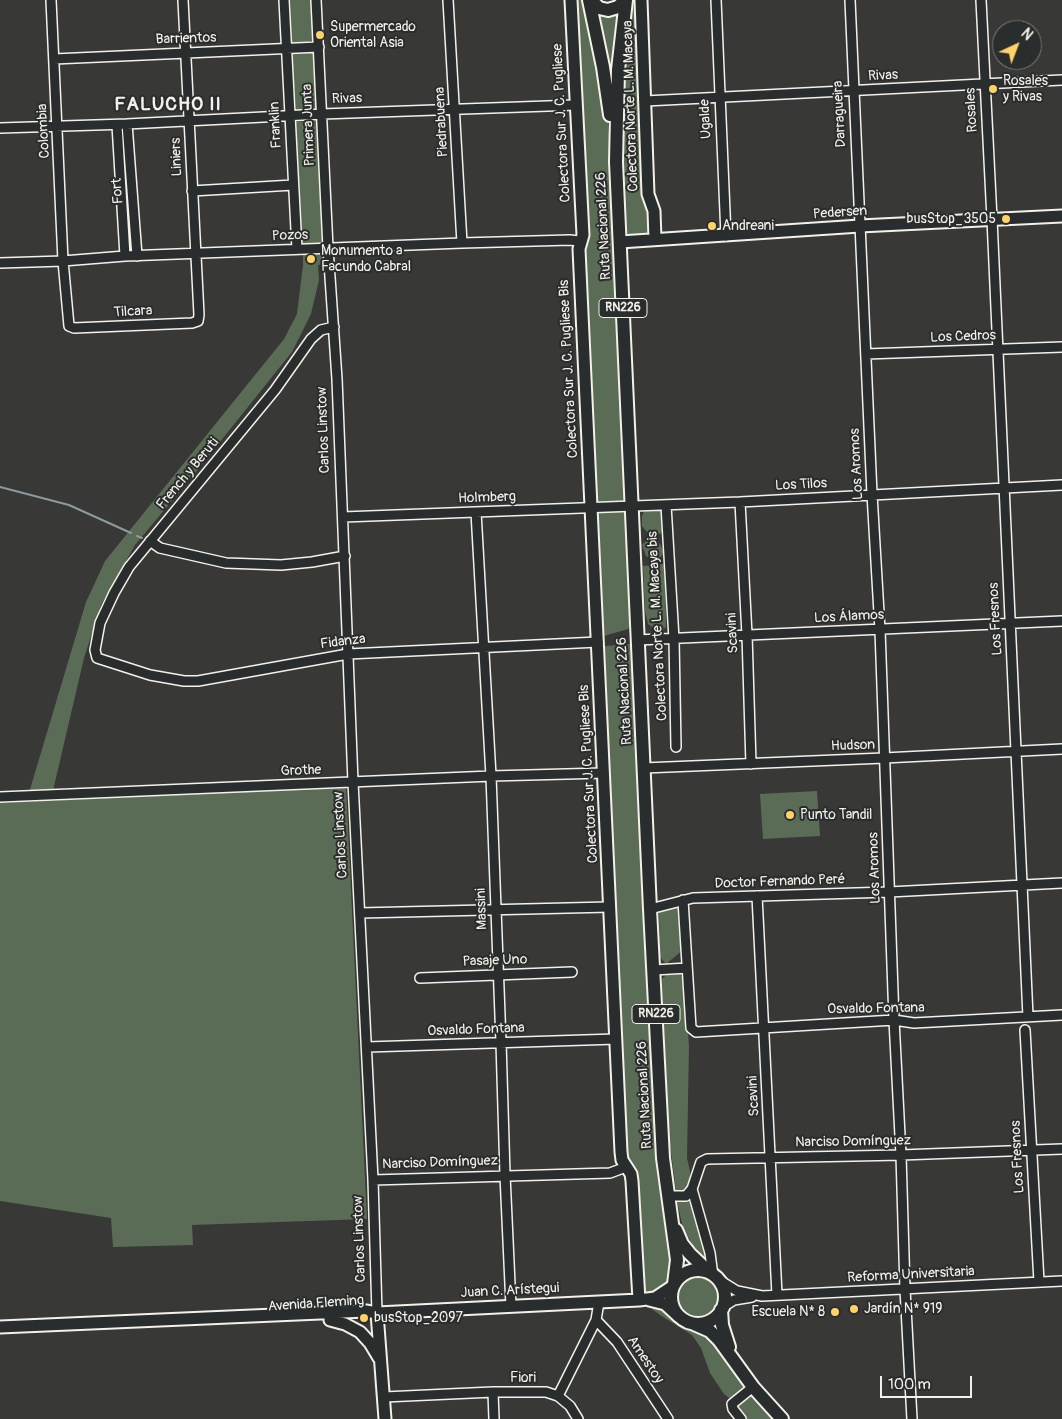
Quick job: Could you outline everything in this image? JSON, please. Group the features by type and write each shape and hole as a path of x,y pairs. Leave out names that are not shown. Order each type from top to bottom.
{"highway":[{"name":"Ruta Nacional 226","path":"590,0 600,8 608,10 618,7 625,0"},
{"name":"Ruta Nacional 226","path":"590,0 606,81 616,162"},
{"name":"Ruta Nacional 226","path":"625,0 618,70 616,162 637,640 663,1158 677,1260 671,1302 678,1316 710,1331 720,1340 753,1387 782,1419"},
{"name":"Ruta Nacional 226","path":"671,1216 682,1244 694,1259 713,1276 724,1291 722,1308 724,1333 734,1358"},
{"path":"674,1285 684,1274 690,1271 704,1271 713,1276"},
{"path":"692,1323 706,1323 717,1316 722,1308"}],"main road":[{"name":"Colectora Sur J. C. Pugliese","path":"571,0 583,234 580,244"},
{"name":"Colectora Norte L. M. Macaya","path":"642,0 648,194 654,211 655,239"},
{"name":"Pedersen","path":"620,242 860,226 1062,216"},
{"name":"Colectora Sur J. C. Pugliese Bis","path":"580,244 579,259 590,507 598,642 621,1157 632,1181 642,1300"},
{"name":"Juan C. Arístegui","path":"377,1313 642,1300 658,1296 674,1285"},
{"name":"Juan C. Arístegui","path":"642,1300 665,1304 678,1316"},
{"name":"Avenida Fleming","path":"0,1327 366,1311 377,1313"},
{"name":"Avenida Fleming","path":"0,1335 330,1320 364,1318 377,1313"},
{"name":"Carlos Linstow","path":"377,1313 385,1419"},
{"path":"330,1320 345,1324 360,1332 370,1343 381,1362"}],"street":[{"name":"Colombia","path":"52,0 63,261 69,326"},
{"name":"Liniers","path":"183,0 198,321"},
{"name":"Franklin","path":"284,0 297,249"},
{"name":"Primera Junta","path":"316,0 328,248"},
{"name":"Piedrabuena","path":"448,0 462,243"},
{"name":"Ugalde","path":"716,0 726,236"},
{"name":"Darragueira","path":"850,0 860,226"},
{"name":"Rosales","path":"981,0 992,219"},
{"name":"Barrientos","path":"54,59 319,47"},
{"name":"Rivas","path":"645,101 1062,80"},
{"name":"Rivas","path":"0,128 117,125 322,114 576,104"},
{"name":"Fort","path":"127,124 137,256"},
{"name":"Fort","path":"117,125 125,256"},
{"path":"192,190 293,185"},
{"name":"Los Fresnos","path":"992,219 1028,1017"},
{"name":"Los Aromos","path":"860,226 880,630 894,1020 912,1419"},
{"name":"Pozos","path":"0,263 63,261 125,256 462,243 570,240 578,241 580,244"},
{"name":"Carlos Linstow","path":"328,248 334,327 345,556 353,782 373,1180 377,1313"},
{"name":"Tilcara","path":"69,326 74,328 192,323 198,321"},
{"name":"French y Beruti","path":"97,658 95,650 100,623 129,567 275,390 311,338 322,330 334,327"},
{"name":"Los Cedros","path":"866,354 1062,347"},
{"name":"Los Tilos","path":"632,505 740,502 1062,485"},
{"name":"Scavini","path":"740,502 751,764"},
{"name":"Holmberg","path":"343,517 632,505"},
{"name":"Colectora Norte L. M. Macaya bis","path":"666,505 674,639 676,746"},
{"name":"Massini","path":"476,512 482,648 491,776 511,1306"},
{"path":"150,541 160,548 226,563 281,565 345,556"},
{"name":"Los Álamos","path":"637,640 1062,621"},
{"name":"Fidanza","path":"97,658 150,675 184,681 198,681 348,654 598,642"},
{"name":"Hudson","path":"644,768 1062,749"},
{"name":"Grothe","path":"0,798 491,776 604,774"},
{"name":"Doctor Fernando Peré","path":"650,908 692,898 890,892 1062,883"},
{"name":"Scavini","path":"757,896 777,1295"},
{"path":"654,970 688,968 683,900"},
{"path":"360,914 610,907"},
{"name":"Osvaldo Fontana","path":"688,968 691,1028 696,1032 894,1020 914,1023 1062,1015"},
{"name":"Pasaje Uno","path":"420,978 572,972"},
{"name":"Los Fresnos","path":"1025,1030 1039,1282"},
{"name":"Osvaldo Fontana","path":"367,1047 616,1040"},
{"name":"Narciso Domínguez","path":"692,1189 701,1162 707,1159 901,1155 1062,1148"},
{"name":"Narciso Domínguez","path":"373,1180 610,1173 626,1167"},
{"path":"668,1196 686,1196 692,1189"},
{"path":"692,1189 710,1253 713,1276"},
{"name":"Reforma Universitaria","path":"713,1276 737,1291 762,1296"},
{"name":"Reforma Universitaria","path":"722,1308 734,1300 762,1296 1062,1281"},
{"path":"578,1419 570,1406 558,1396 596,1320 599,1302"},
{"name":"Amestoy","path":"596,1320 617,1342 668,1419"},
{"path":"741,1419 733,1409 732,1404 753,1387"},
{"path":"493,1392 494,1419"},
{"name":"Fiori","path":"384,1397 493,1392 546,1392 558,1396"}],"green space":[{"path":"290,0 313,0 315,41 292,43"},
{"path":"575,0 584,0 606,104 609,134 613,182 626,499 622,502 599,503 594,498"},
{"path":"631,0 639,0 651,232 647,235 632,236 625,232 619,129 620,84"},
{"path":"623,8 614,122 594,10"},
{"path":"315,50 318,111 296,112 292,52"},
{"path":"320,121 325,246 300,246 295,122"},
{"path":"126,129 132,241 126,242 120,130"},
{"path":"303,251 326,251 326,264 318,265 319,280 311,314 292,352 135,545 101,605 84,658 52,795 28,796 86,602 105,561 284,339 297,314"},
{"path":"648,507 662,508 663,530 660,534 651,534 642,526 642,516"},
{"path":"618,508 625,514 632,621 628,629 604,636 596,511"},
{"path":"646,541 656,541 660,544 664,552 660,558 652,559 646,556 642,545"},
{"path":"663,564 665,567 666,626 663,631 657,631 648,624 645,611 643,566"},
{"path":"632,644 651,1032 662,1197 664,1211 672,1235 671,1276 666,1287 659,1293 644,1294 625,1156 603,650 605,646"},
{"path":"346,787 367,1219 192,1225 193,1245 113,1247 111,1218 0,1201 0,803"},
{"name":"Punto Tandil","path":"817,791 820,836 763,839 760,794"},
{"path":"681,907 683,950 666,964 660,957 659,913 661,909"},
{"path":"669,972 680,974 684,980 689,1046 687,1158 690,1171 690,1185 684,1193 679,1193 676,1190 670,1145 662,988 662,979"},
{"path":"684,1200 691,1203 695,1208 709,1261 693,1246 683,1228 677,1201"},
{"path":"693,1274 703,1274 717,1284 721,1297 717,1310 711,1316 703,1320 693,1320 679,1310 675,1302 675,1292 685,1278"},
{"path":"651,1304 656,1304 681,1322 704,1334 713,1342 744,1385 742,1392 732,1400 724,1394 710,1373 701,1348 692,1335 652,1309"},
{"path":"749,1394 753,1394 777,1419 744,1419 736,1405"}],"waterway":[{"path":"0,487 69,505 131,533"},
{"path":"137,536 142,538"}],"place":[{"name":"Supermercado Oriental Asia","path":"320,35"},
{"name":"Rosales y Rivas","path":"993,89"},
{"name":"busStop_3505","path":"1006,219"},
{"name":"Andreani","path":"712,226"},
{"name":"Monumento a Facundo Cabral","path":"311,259"},
{"name":"Punto Tandil","path":"790,815"},
{"name":"Jardín N* 919","path":"854,1309"},
{"name":"Escuela N* 8","path":"835,1312"},
{"name":"busStop_2097","path":"364,1318"}],"district":[{"name":"FALUCHO II","path":"168,105"}]}
